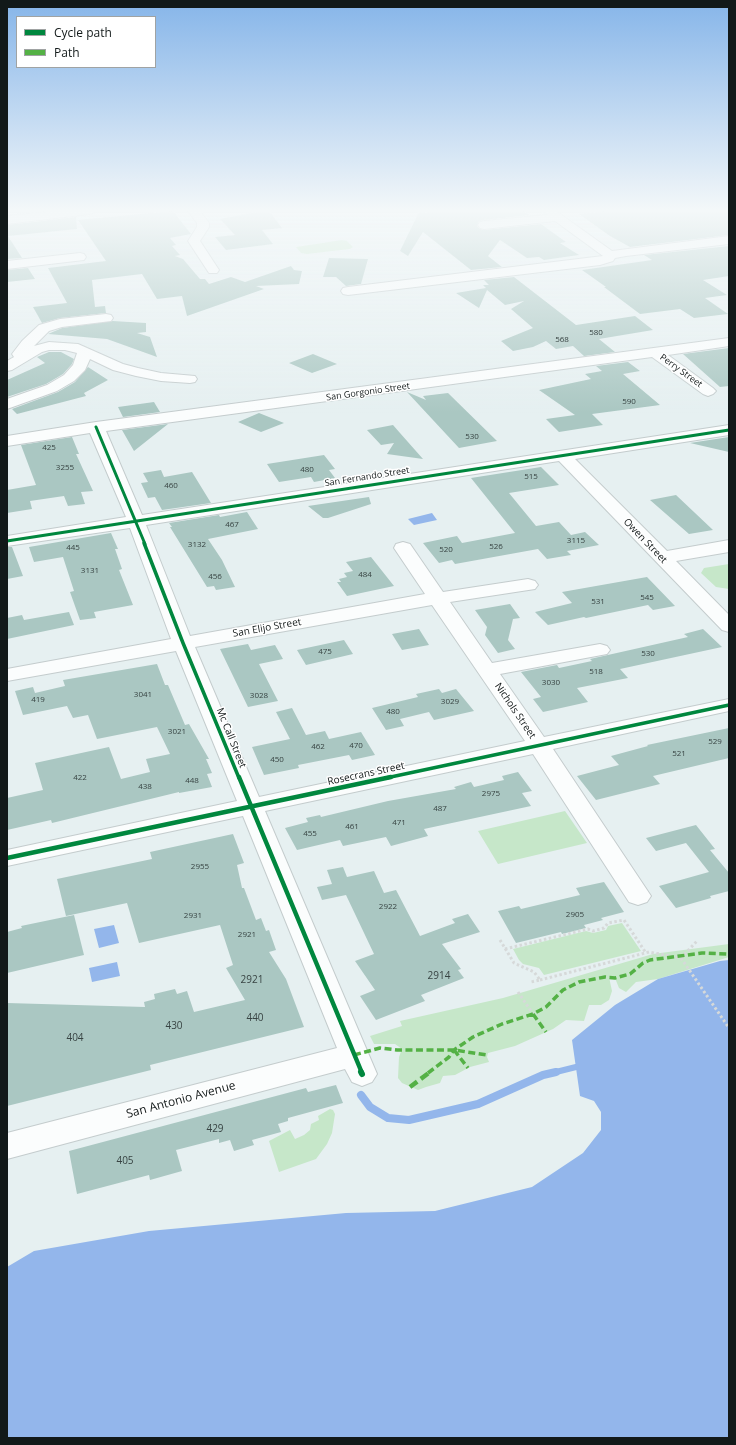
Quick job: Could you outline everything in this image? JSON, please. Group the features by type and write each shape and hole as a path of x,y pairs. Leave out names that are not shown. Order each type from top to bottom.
{"street":[{"path":"348,291 459,278"},
{"path":"8,361 44,328 60,323 106,318"},
{"name":"San Gorgonio Street","path":"7,441 96,427 729,342"},
{"path":"8,361 37,349 49,346 65,346 78,348 118,367 136,372 161,377 190,379"},
{"path":"7,404 38,394 68,378 80,367 85,352"},
{"name":"Perry Street","path":"655,352 708,391"},
{"name":"Mc Call Street","path":"96,427 136,521 183,643 250,806 358,1064"},
{"name":"San Fernando Street","path":"7,541 729,430"},
{"name":"Owen Street","path":"562,455 729,626"},
{"path":"661,558 729,546"},
{"name":"Nichols Street","path":"404,548 488,670 638,896"},
{"name":"San Elijo Street","path":"7,675 438,598 528,585"},
{"path":"488,670 600,650"},
{"name":"Rosecrans Street","path":"7,858 729,705"},
{"name":"San Antonio Avenue","path":"7,1146 358,1064"}],"path":[{"path":"505,949 588,930 593,931 604,928 608,924 624,920 646,953"},
{"path":"500,940 514,963 534,972 540,980"},
{"path":"681,958 697,941"},
{"path":"531,982 649,952 681,958 729,1028"},
{"path":"518,992 533,1014"}],"green space":[{"path":"729,564 729,589 716,587 701,573 704,568"},
{"path":"565,811 587,843 498,864 478,831"},
{"path":"622,923 641,951 544,975 539,968 523,964 513,949 586,931 593,933 606,930 608,926"},
{"path":"729,944 729,957 658,979 636,982 626,992 619,988 615,978 609,977 612,991 609,1000 601,1005 589,1005 584,1021 566,1020 553,1029 515,1046 488,1053 487,1057 489,1062 470,1067 455,1075 443,1076 440,1083 418,1090 402,1083 398,1078 399,1057 402,1049 395,1044 374,1044 370,1036 402,1026 400,1021 503,998 653,954"},
{"path":"330,1109 333,1110 335,1114 332,1133 327,1144 316,1159 279,1172 269,1141 290,1130 295,1139 304,1135 310,1130 311,1124 319,1120 318,1116"}],"water":[{"path":"432,513 437,520 414,525 408,519"},
{"path":"114,925 119,943 99,948 94,929"},
{"path":"729,960 729,1438 7,1438 7,1267 34,1251 149,1231 346,1213 435,1211 532,1187 583,1153 601,1130 601,1112 594,1101 580,1096 572,1040 615,1005 658,979 720,961"},
{"path":"117,962 120,976 92,982 89,968"}],"building":[{"path":"7,278 35,279 7,282"},
{"path":"54,278 105,278 92,280 95,307 105,306 106,313 60,318 42,323 33,307 67,303"},
{"path":"145,278 200,278 205,279 209,284 226,278 235,278 245,282 255,278 300,278 299,284 256,286 264,289 187,316 182,296 157,299"},
{"path":"338,278 363,278 361,284 346,286"},
{"path":"516,278 576,325 635,316 653,330 599,339 615,352 584,356 573,346 556,349 546,341 533,347 513,351 501,341 533,328 511,309 524,301 505,305 487,290 479,308 456,293 486,288 483,285 489,285 484,280"},
{"path":"594,278 713,278 703,280 727,295 705,298 728,314 694,318 680,309 640,314 604,287 606,287"},
{"path":"113,321 146,323 146,332 137,333 150,337 157,357 107,339 48,334 62,328"},
{"path":"729,348 729,386 720,387 683,354"},
{"path":"49,352 61,352 74,359 72,364 63,374 46,384 7,397 7,380 45,363 37,357"},
{"path":"313,354 337,364 312,373 289,363"},
{"path":"628,362 640,371 623,374 660,405 592,414 603,425 559,432 546,419 575,415 539,390 591,379 585,374 602,371 596,366"},
{"path":"88,367 108,380 84,393 86,396 17,414 12,409 58,392 75,382"},
{"path":"407,392 426,400 423,396 448,393 497,441 459,448"},
{"path":"154,402 160,412 123,417 118,407"},
{"path":"259,413 284,423 261,432 238,422"},
{"path":"168,424 134,451 122,430"},
{"path":"393,425 423,459 387,454 394,443 381,445 367,430"},
{"path":"72,437 79,454 76,454 93,491 81,492 85,504 68,506 64,496 30,501 32,509 7,513 7,490 36,485 21,445"},
{"path":"729,437 729,452 690,443"},
{"path":"324,455 335,469 329,470 335,478 314,482 311,477 279,482 267,464"},
{"path":"541,467 559,485 509,493 536,526 559,522 571,535 585,532 599,545 567,551 571,555 547,559 538,549 455,564 452,560 439,563 423,543 457,536 462,543 515,533 471,478"},
{"path":"161,470 164,477 192,472 211,503 162,510 155,497 148,498 141,483 148,482 143,473"},
{"path":"676,495 713,530 689,534 650,500"},
{"path":"369,497 371,504 328,518 323,518 308,506"},
{"path":"247,512 258,529 208,539 222,560 235,587 216,590 214,586 207,587 169,523"},
{"path":"111,533 118,549 115,549 122,569 119,570 133,605 94,612 96,618 80,620 70,592 74,591 63,557 34,562 29,547"},
{"path":"7,547 12,547 23,576 7,579"},
{"path":"371,557 394,586 347,596 337,582 341,582 339,579 347,577 344,573 353,571 346,562"},
{"path":"647,577 675,606 653,610 648,605 548,625 535,612 572,603 562,592"},
{"path":"510,604 520,618 513,619 508,640 515,649 498,653 485,635 487,627 475,610"},
{"path":"69,612 74,625 7,639 7,618 22,615 24,620"},
{"path":"419,629 429,645 402,650 392,634"},
{"path":"703,629 722,647 620,669 628,678 577,688 588,702 543,712 533,699 541,697 521,672 557,665 559,668 592,661 590,659 688,637 684,634"},
{"path":"344,640 353,654 306,665 297,650"},
{"path":"248,644 251,650 275,645 283,659 259,664 278,701 248,707 220,649"},
{"path":"157,664 165,685 168,685 185,725 189,724 209,759 206,759 212,773 207,774 212,787 179,792 52,823 51,820 7,830 7,798 43,790 35,763 109,747 121,779 150,772 146,759 170,754 157,727 97,739 88,715 73,718 67,706 23,715 15,691 33,687 35,693 65,686 63,680"},
{"path":"439,689 442,693 456,689 474,711 434,720 429,712 400,719 404,726 386,730 372,708 418,697 416,694"},
{"path":"292,708 306,735 325,731 329,739 361,732 375,755 352,760 349,755 298,765 299,768 264,775 252,747 290,739 276,712"},
{"path":"729,728 729,758 653,776 660,784 596,800 577,776 619,765 611,756 648,746 647,745"},
{"path":"518,772 532,791 522,793 531,806 424,829 428,836 391,846 386,837 343,846 340,840 297,850 285,828 308,822 306,818 320,815 321,817 388,801 456,789 454,787 471,782 474,787 504,780 502,776"},
{"path":"696,825 715,849 710,850 729,873 729,891 676,908 659,886 709,872 686,843 656,851 646,838"},
{"path":"233,834 244,863 237,865 242,888 244,888 256,920 261,918 266,931 269,930 276,950 269,952 286,979 304,1027 150,1065 151,1070 7,1106 7,1003 145,1007 144,1002 155,999 154,994 175,989 177,994 187,991 194,1012 245,1000 226,968 233,965 220,925 139,943 127,903 66,916 57,879 152,859 150,852"},
{"path":"343,867 347,877 374,871 384,893 396,890 420,936 455,923 452,919 468,914 480,932 442,944 461,969 458,970 464,978 421,995 425,1001 376,1020 360,996 375,990 355,961 374,954 346,895 322,900 317,887 332,884 327,870"},
{"path":"604,882 624,912 601,918 603,920 584,925 586,928 562,934 561,932 516,943 498,911 519,906 521,909 580,895 576,888"},
{"path":"74,915 84,955 7,973 7,932 22,928 21,926"},
{"path":"336,1085 343,1103 288,1118 288,1121 278,1124 281,1132 252,1140 254,1145 234,1151 230,1140 219,1143 219,1139 176,1150 182,1171 150,1180 149,1175 77,1194 69,1151 306,1088 308,1092"}],"waterway":[{"path":"556,1072 576,1067"},
{"path":"361,1095 370,1107 388,1118 409,1120 478,1104 543,1075 556,1072"},
{"path":"552,1073 556,1072"}],"marked path":[{"path":"410,1087 449,1057 454,1050 473,1037 502,1024 533,1014 546,1007 563,990 579,982 605,977 615,978 630,974 643,963 650,960 702,953 729,954"},
{"path":"533,1014 546,1032"},
{"path":"354,1055 380,1048 397,1050 454,1050 487,1055"},
{"path":"454,1050 468,1068"}],"cycle path":[{"path":"96,427 136,521 183,643 362,1074"},
{"path":"7,541 729,430"},
{"path":"7,858 729,705"}]}
